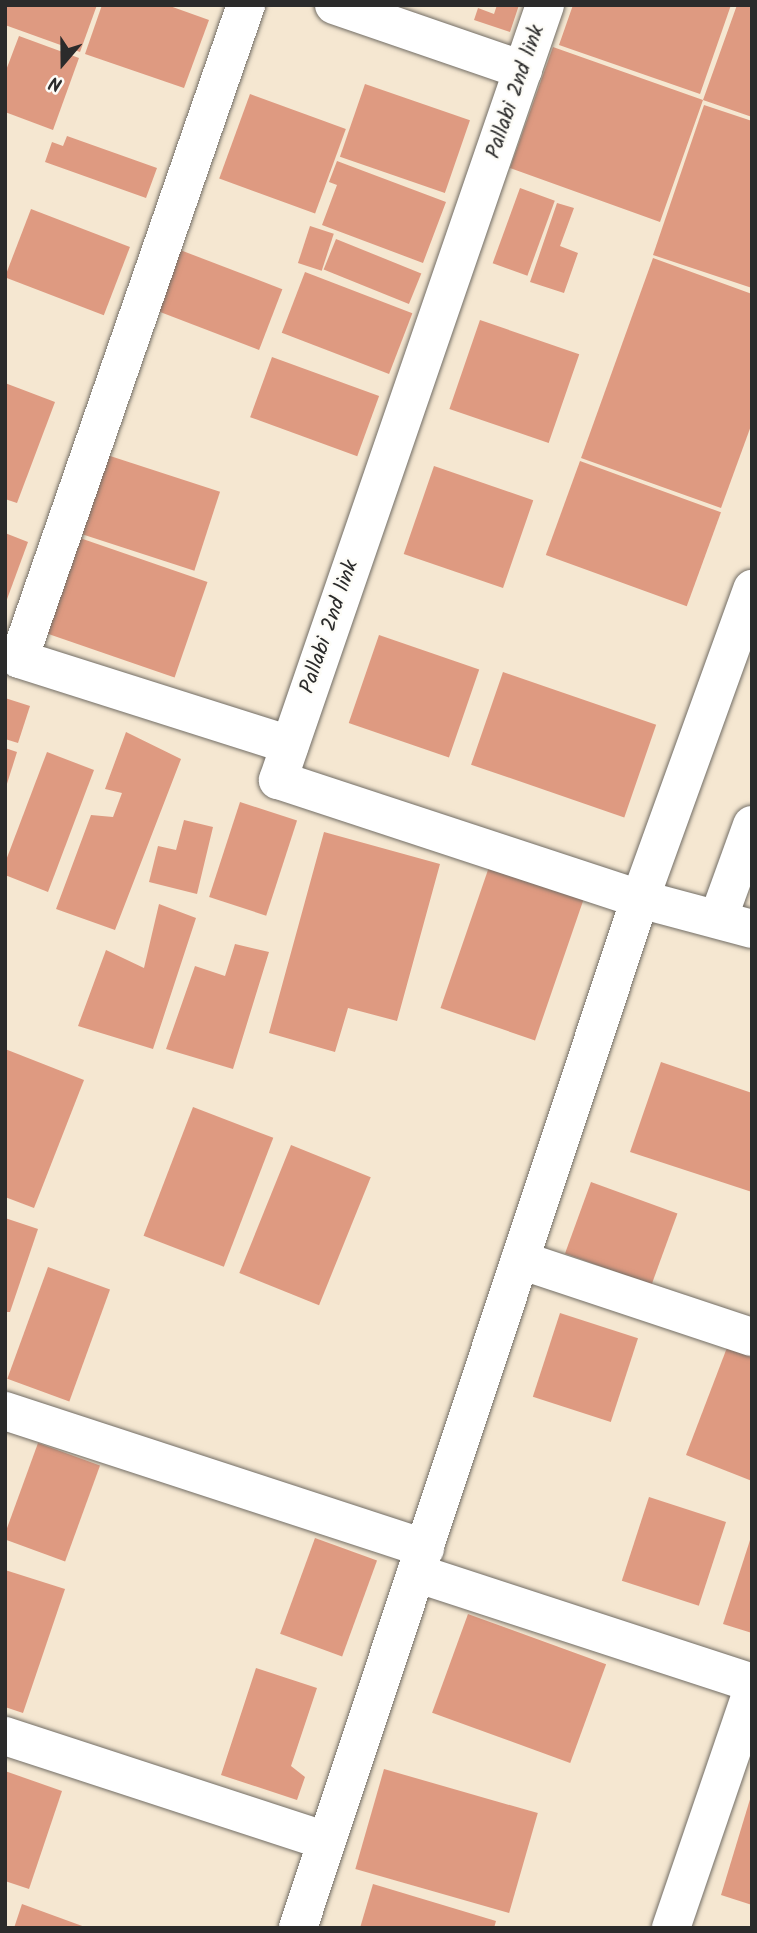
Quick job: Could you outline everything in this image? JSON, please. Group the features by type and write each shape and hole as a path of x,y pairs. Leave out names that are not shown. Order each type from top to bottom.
{"street":[{"path":"246,5 19,659 290,745"},
{"path":"334,5 523,70"},
{"name":"Pallabi 2nd link","path":"545,5 278,780 640,899 735,924"},
{"path":"298,1928 640,899 752,589"},
{"path":"735,924 752,825"},
{"path":"520,1260 752,1337"},
{"path":"5,1411 752,1683"},
{"path":"671,1928 752,1691"},
{"path":"5,1736 327,1841"}],"building":[{"path":"5,5 97,5 80,52 5,25"},
{"path":"102,5 167,5 209,20 184,88 85,54"},
{"path":"497,5 519,5 510,32 474,20 478,8 494,14"},
{"path":"573,5 731,5 700,94 559,45"},
{"path":"737,5 752,5 752,117 703,100"},
{"path":"19,36 79,58 53,130 5,112 5,73"},
{"path":"553,47 703,100 660,222 510,168"},
{"path":"365,84 470,120 445,193 340,157"},
{"path":"250,94 346,129 315,213 219,179"},
{"path":"704,105 752,121 752,288 653,255"},
{"path":"67,136 157,168 146,198 45,162 52,142 63,146"},
{"path":"337,161 446,202 423,263 322,225 337,185 329,182"},
{"path":"520,188 555,201 527,276 493,263"},
{"path":"557,203 574,208 560,246 578,253 564,293 530,282"},
{"path":"31,209 130,247 104,315 5,277"},
{"path":"310,226 334,234 322,271 298,263"},
{"path":"336,239 421,273 409,304 324,270"},
{"path":"175,248 282,289 259,350 152,309"},
{"path":"653,258 752,294 752,423 721,508 581,458"},
{"path":"305,272 412,313 389,374 282,333"},
{"path":"480,320 579,354 549,443 449,409"},
{"path":"272,357 379,396 357,456 250,417"},
{"path":"5,383 55,402 17,503 5,499"},
{"path":"104,454 220,492 194,571 78,533"},
{"path":"580,461 721,512 687,606 546,555"},
{"path":"434,466 533,500 503,588 404,554"},
{"path":"5,533 28,542 6,602 5,602"},
{"path":"77,537 207,582 175,677 44,632"},
{"path":"379,635 479,670 449,757 349,723"},
{"path":"503,672 656,725 624,817 471,765"},
{"path":"5,698 30,706 18,743 5,739"},
{"path":"126,732 181,759 115,930 56,909 91,815 113,817 122,793 105,789"},
{"path":"5,748 17,752 6,787 5,787"},
{"path":"47,752 94,770 48,892 5,875 5,863"},
{"path":"240,802 297,821 266,916 209,897"},
{"path":"184,820 213,827 197,894 149,882 158,846 176,850"},
{"path":"324,832 440,864 397,1021 348,1008 335,1052 269,1033"},
{"path":"489,867 584,900 535,1040 440,1008"},
{"path":"159,904 196,918 153,1049 78,1026 106,950 144,968"},
{"path":"235,944 269,952 233,1069 166,1049 195,966 225,976"},
{"path":"5,1049 84,1080 34,1208 5,1197"},
{"path":"661,1062 752,1093 752,1192 630,1152"},
{"path":"193,1107 273,1138 224,1267 144,1236"},
{"path":"291,1145 371,1177 319,1305 239,1273"},
{"path":"591,1182 677,1213 651,1285 565,1253"},
{"path":"5,1218 38,1229 10,1312 5,1312"},
{"path":"48,1267 110,1290 69,1401 7,1379"},
{"path":"560,1313 638,1338 611,1422 533,1397"},
{"path":"728,1345 752,1354 752,1481 686,1455"},
{"path":"38,1443 100,1466 65,1561 5,1540"},
{"path":"649,1497 726,1522 699,1606 622,1581"},
{"path":"752,1537 752,1633 723,1624"},
{"path":"315,1538 377,1561 342,1656 280,1634"},
{"path":"5,1570 65,1589 23,1713 5,1707"},
{"path":"468,1614 606,1664 570,1763 432,1713"},
{"path":"256,1668 317,1688 291,1766 305,1777 297,1800 221,1775"},
{"path":"384,1769 538,1813 509,1913 355,1869"},
{"path":"5,1771 62,1791 29,1889 5,1881"},
{"path":"752,1796 752,1905 721,1895"},
{"path":"373,1884 496,1921 494,1928 360,1928"},
{"path":"22,1904 85,1927 85,1928 14,1928"}]}
